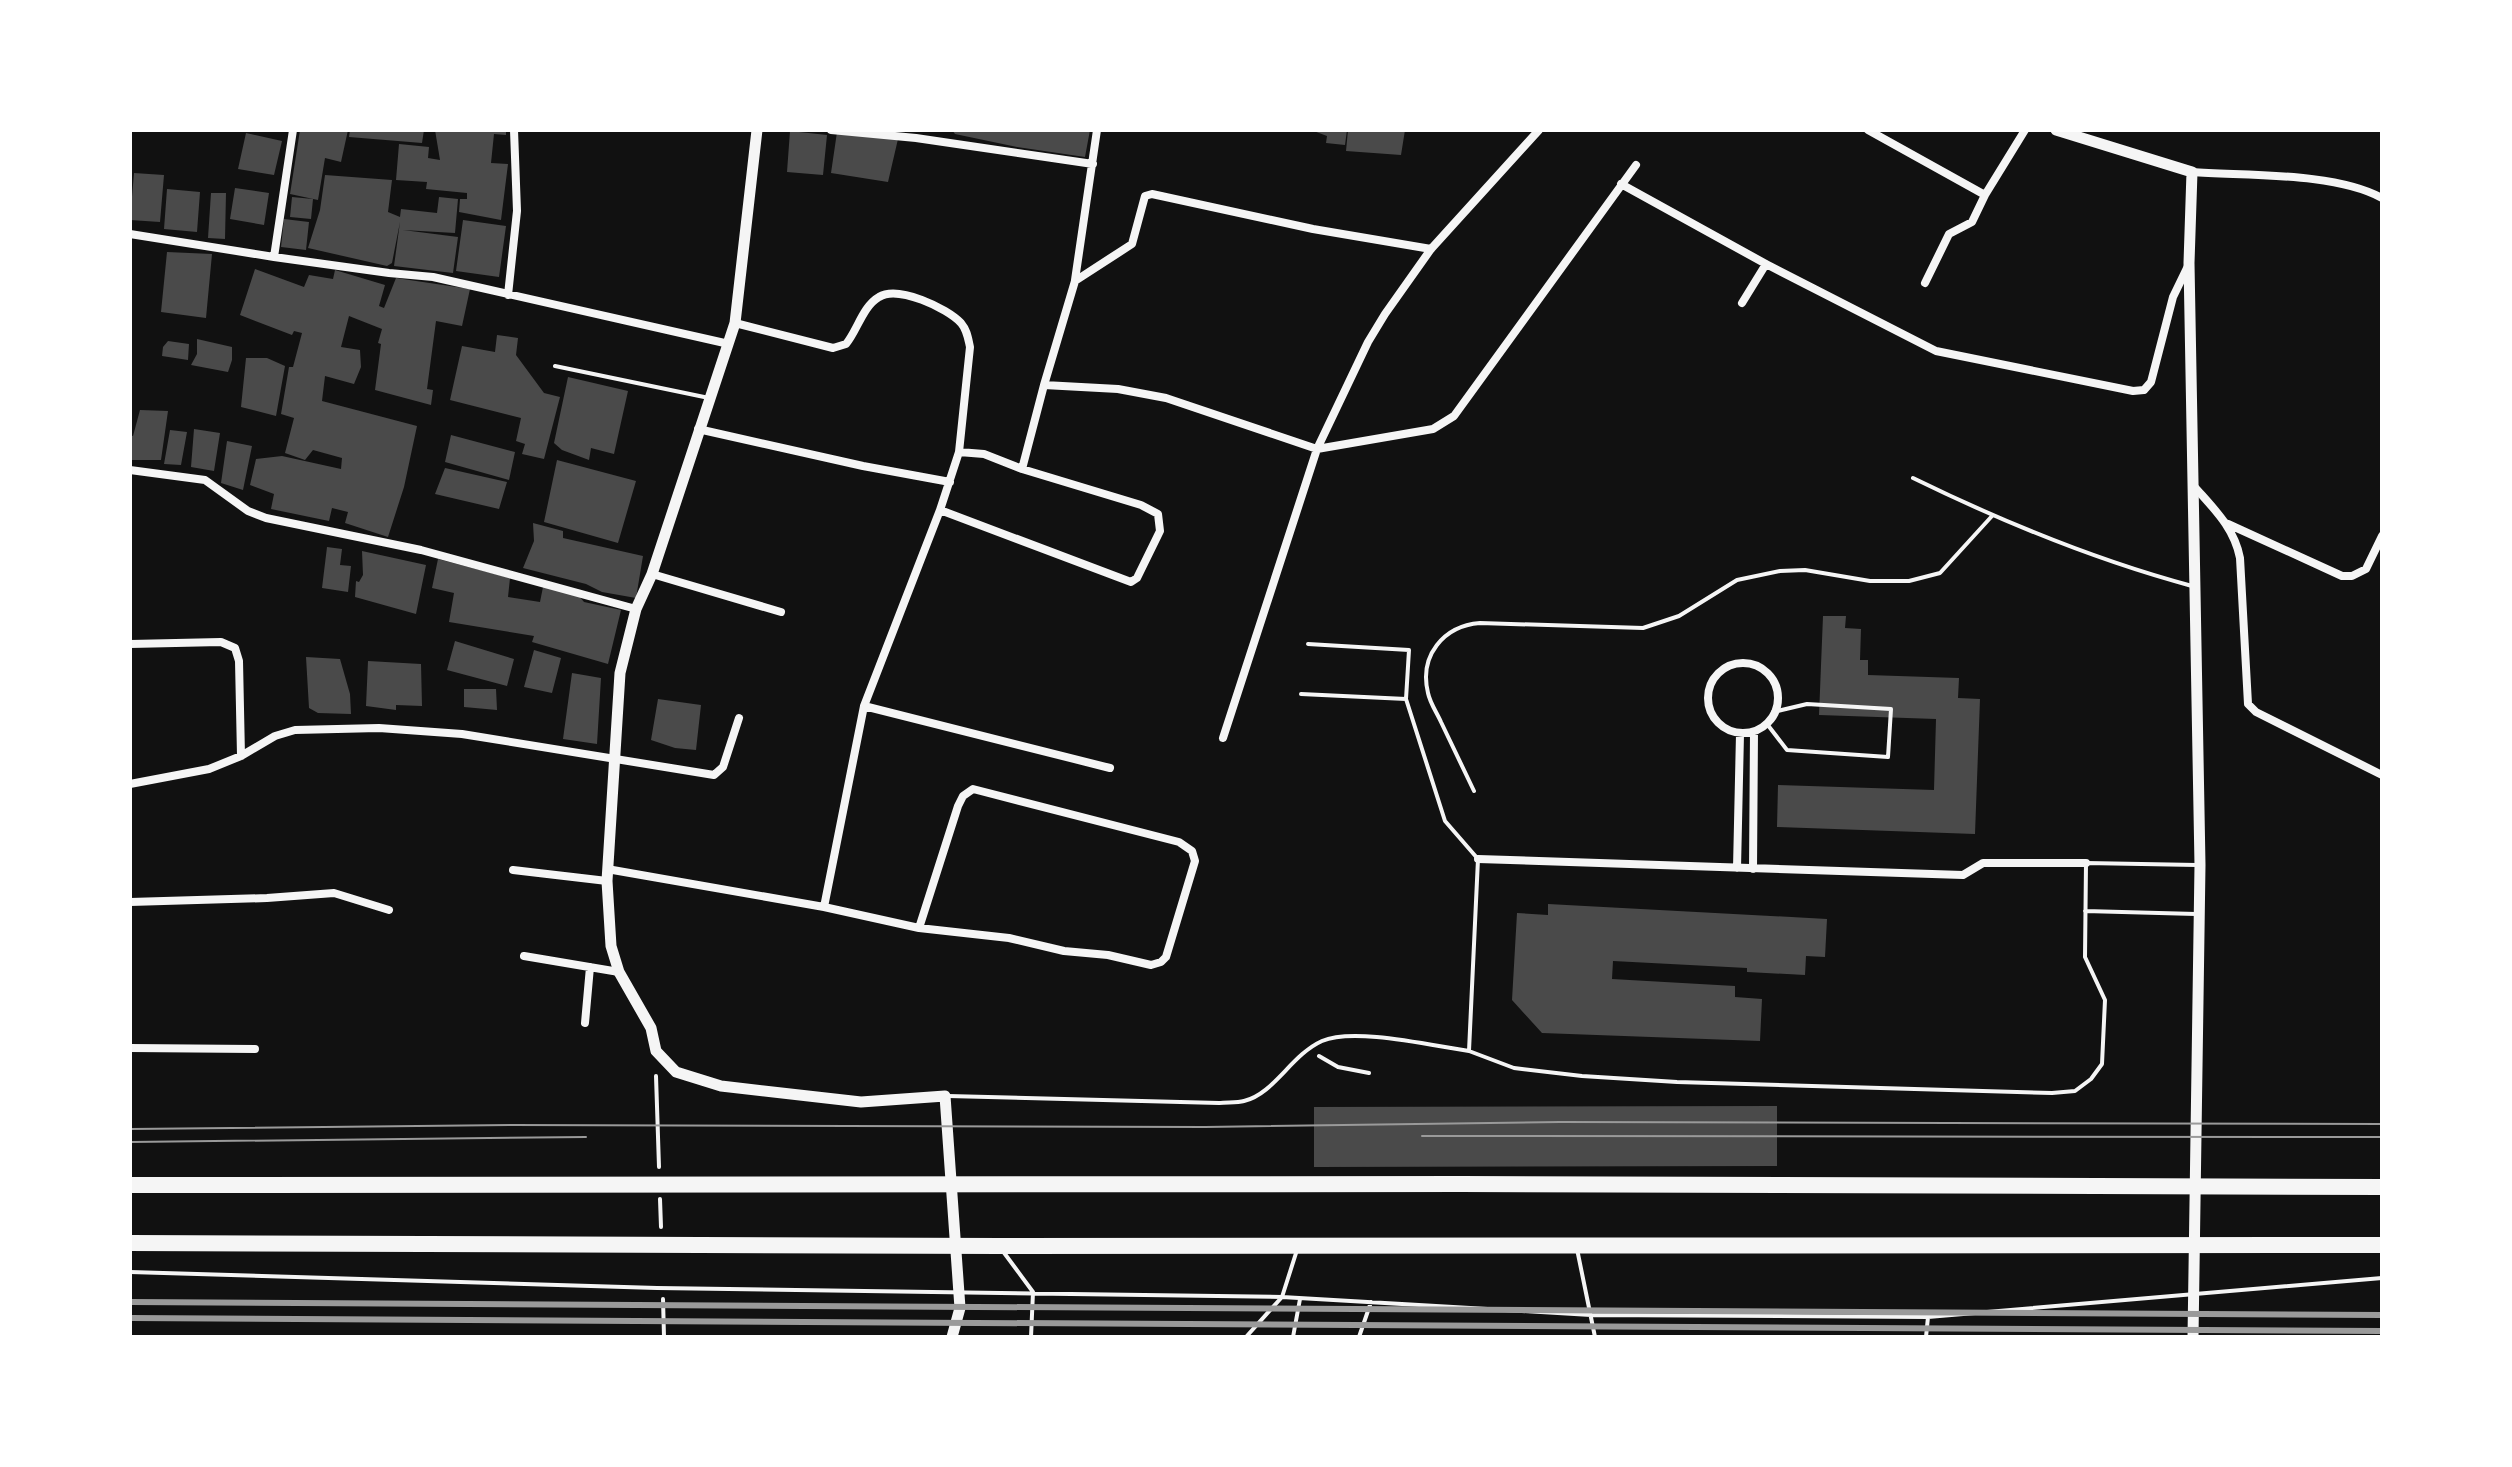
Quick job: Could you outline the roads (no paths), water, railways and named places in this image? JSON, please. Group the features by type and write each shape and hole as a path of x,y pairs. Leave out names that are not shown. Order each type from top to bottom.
{"highway":[{"path":"130,1185 2382,1187"},
{"path":"130,1243 2382,1245"}],"street":[{"path":"274,257 293,130"},
{"path":"508,295 517,211 514,130"},
{"path":"757,130 735,323 652,574 636,609 620,673 607,875 608,925 619,972 651,1028 656,1051 676,1072 721,1086 861,1102 945,1096 960,1308 952,1337"},
{"path":"831,130 1093,164"},
{"path":"932,141 933,130"},
{"path":"1022,469 1075,281 1097,130"},
{"path":"1223,738 1317,449 1368,342 1431,249 1539,130"},
{"path":"1868,130 1985,195"},
{"path":"1925,283 1949,234 1972,222 2025,130"},
{"path":"2056,130 2192,172 2319,180 2382,198"},
{"path":"1044,385 1118,389 1166,398 1317,449 1433,429 1454,416 1636,165"},
{"path":"2192,172 2189,263 2200,865 2193,1337"},
{"path":"1621,184 1766,264 1936,351 2139,392 2149,387 2151,382 2173,297 2189,263"},
{"path":"1075,281 1132,244 1140,206 1145,196 1152,194 1313,229 1431,249"},
{"path":"130,234 274,257 433,277 729,344"},
{"path":"1742,303 1766,264"},
{"path":"735,323 833,348 846,344 879,296 905,296 943,310 959,321 966,331 970,347 959,452 940,510 864,706 824,907"},
{"path":"698,429 950,482"},
{"path":"940,510 1131,582 1141,573 1160,531 1158,514 1141,505 1022,469 984,454 959,452"},
{"path":"130,470 205,480 218,486 248,511 266,518 421,550 636,609"},
{"path":"2192,484 2227,523 2236,540 2240,558 2248,704 2256,712 2382,775"},
{"path":"2227,523 2342,576 2352,576 2366,569 2382,536"},
{"path":"652,574 781,612"},
{"path":"130,644 221,642 235,648 239,661 241,756"},
{"path":"1754,664 1773,679 1779,703 1773,712 1767,724 1754,732 1740,734 1721,726 1708,705 1711,681 1729,665 1754,664"},
{"path":"864,706 1110,768"},
{"path":"130,793 130,784 209,769 241,756 275,736 295,730 379,728 462,734 714,775 723,767 739,718"},
{"path":"1753,869 1754,732"},
{"path":"1737,868 1740,734"},
{"path":"513,870 607,875 824,907 919,928 1009,938 1064,951 1108,955 1151,965 1166,957 1195,861 1192,851 1179,842 973,789 963,796 958,806 919,928"},
{"path":"1478,859 1963,875 1983,863 2086,863"},
{"path":"130,902 334,893 389,910"},
{"path":"524,956 619,972"},
{"path":"585,1023 590,967"},
{"path":"130,1048 255,1049"}],"lane":[{"path":"555,366 710,398"},
{"path":"1913,478 1992,516 2109,562 2194,587"},
{"path":"1474,791 1428,693 1427,658 1437,643 1453,630 1465,624 1480,623 1643,628 1679,616 1737,580 1780,571 1805,570 1870,581 1909,581 1940,573 1992,516"},
{"path":"1308,644 1409,650 1406,699 1445,821 1478,859 1469,1051"},
{"path":"1301,694 1406,699"},
{"path":"1767,724 1787,750 1888,757 1891,709 1807,704 1773,712"},
{"path":"945,1096 1219,1103 1246,1101 1273,1085 1293,1060 1323,1040 1359,1035 1469,1051 1514,1068 1661,1081 2052,1093 2075,1091 2091,1079 2102,1064 2105,1000 2085,957 2086,863 2200,865"},
{"path":"2085,911 2199,914"},
{"path":"1246,1337 1282,1297 1299,1244"},
{"path":"1576,1244 1595,1337"},
{"path":"1000,1246 1033,1292 1031,1337"},
{"path":"130,1272 657,1288 1282,1297 1591,1315 1928,1317 2382,1278"},
{"path":"1293,1337 1300,1299"},
{"path":"1359,1337 1371,1302"},
{"path":"1926,1337 1928,1317"}],"tram line":[{"path":"130,1129 513,1125 1205,1127 1560,1122 2382,1124"},
{"path":"1422,1136 2382,1137"},
{"path":"130,1142 586,1137"}],"railway":[{"path":"130,1302 2382,1315"},
{"path":"130,1318 2382,1331"}]}
